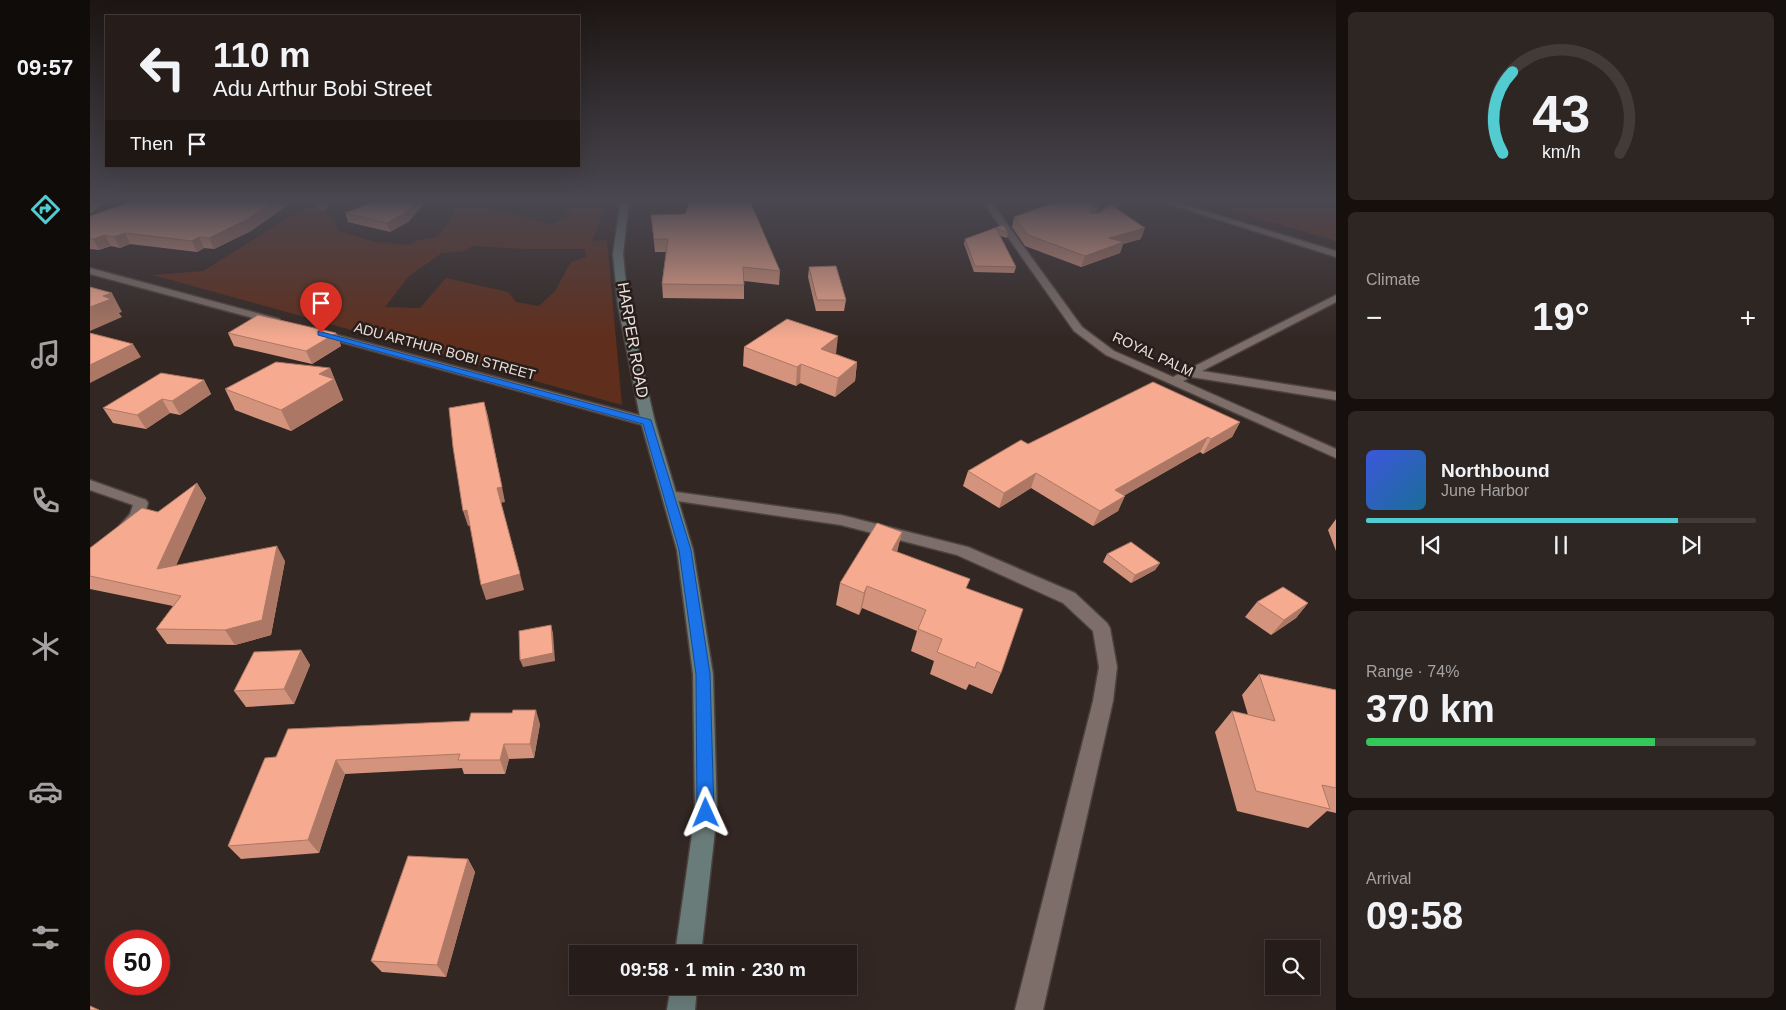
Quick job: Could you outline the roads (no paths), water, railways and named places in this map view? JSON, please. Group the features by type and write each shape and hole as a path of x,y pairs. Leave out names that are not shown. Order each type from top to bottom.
{"main road":[{"name":"HARPER ROAD","path":"619,246 618,254 624,304 648,422 685,550 703,674 706,813 689,945"},
{"path":"681,1010 683,995"}],"street":[{"name":"ROYAL PALM","path":"1019,246 1078,329 1110,353 1336,454"},
{"path":"1310,246 1336,254"},
{"path":"90,271 282,323"},
{"path":"1174,381 1336,298"},
{"name":"ADU ARTHUR BOBI STREET","path":"311,331 648,422"},
{"path":"1189,374 1336,396"},
{"path":"90,485 141,503 136,516 119,535"},
{"path":"669,496 841,520 962,551 1069,598 1101,628 1108,667 1103,701 1029,1010"}]}
